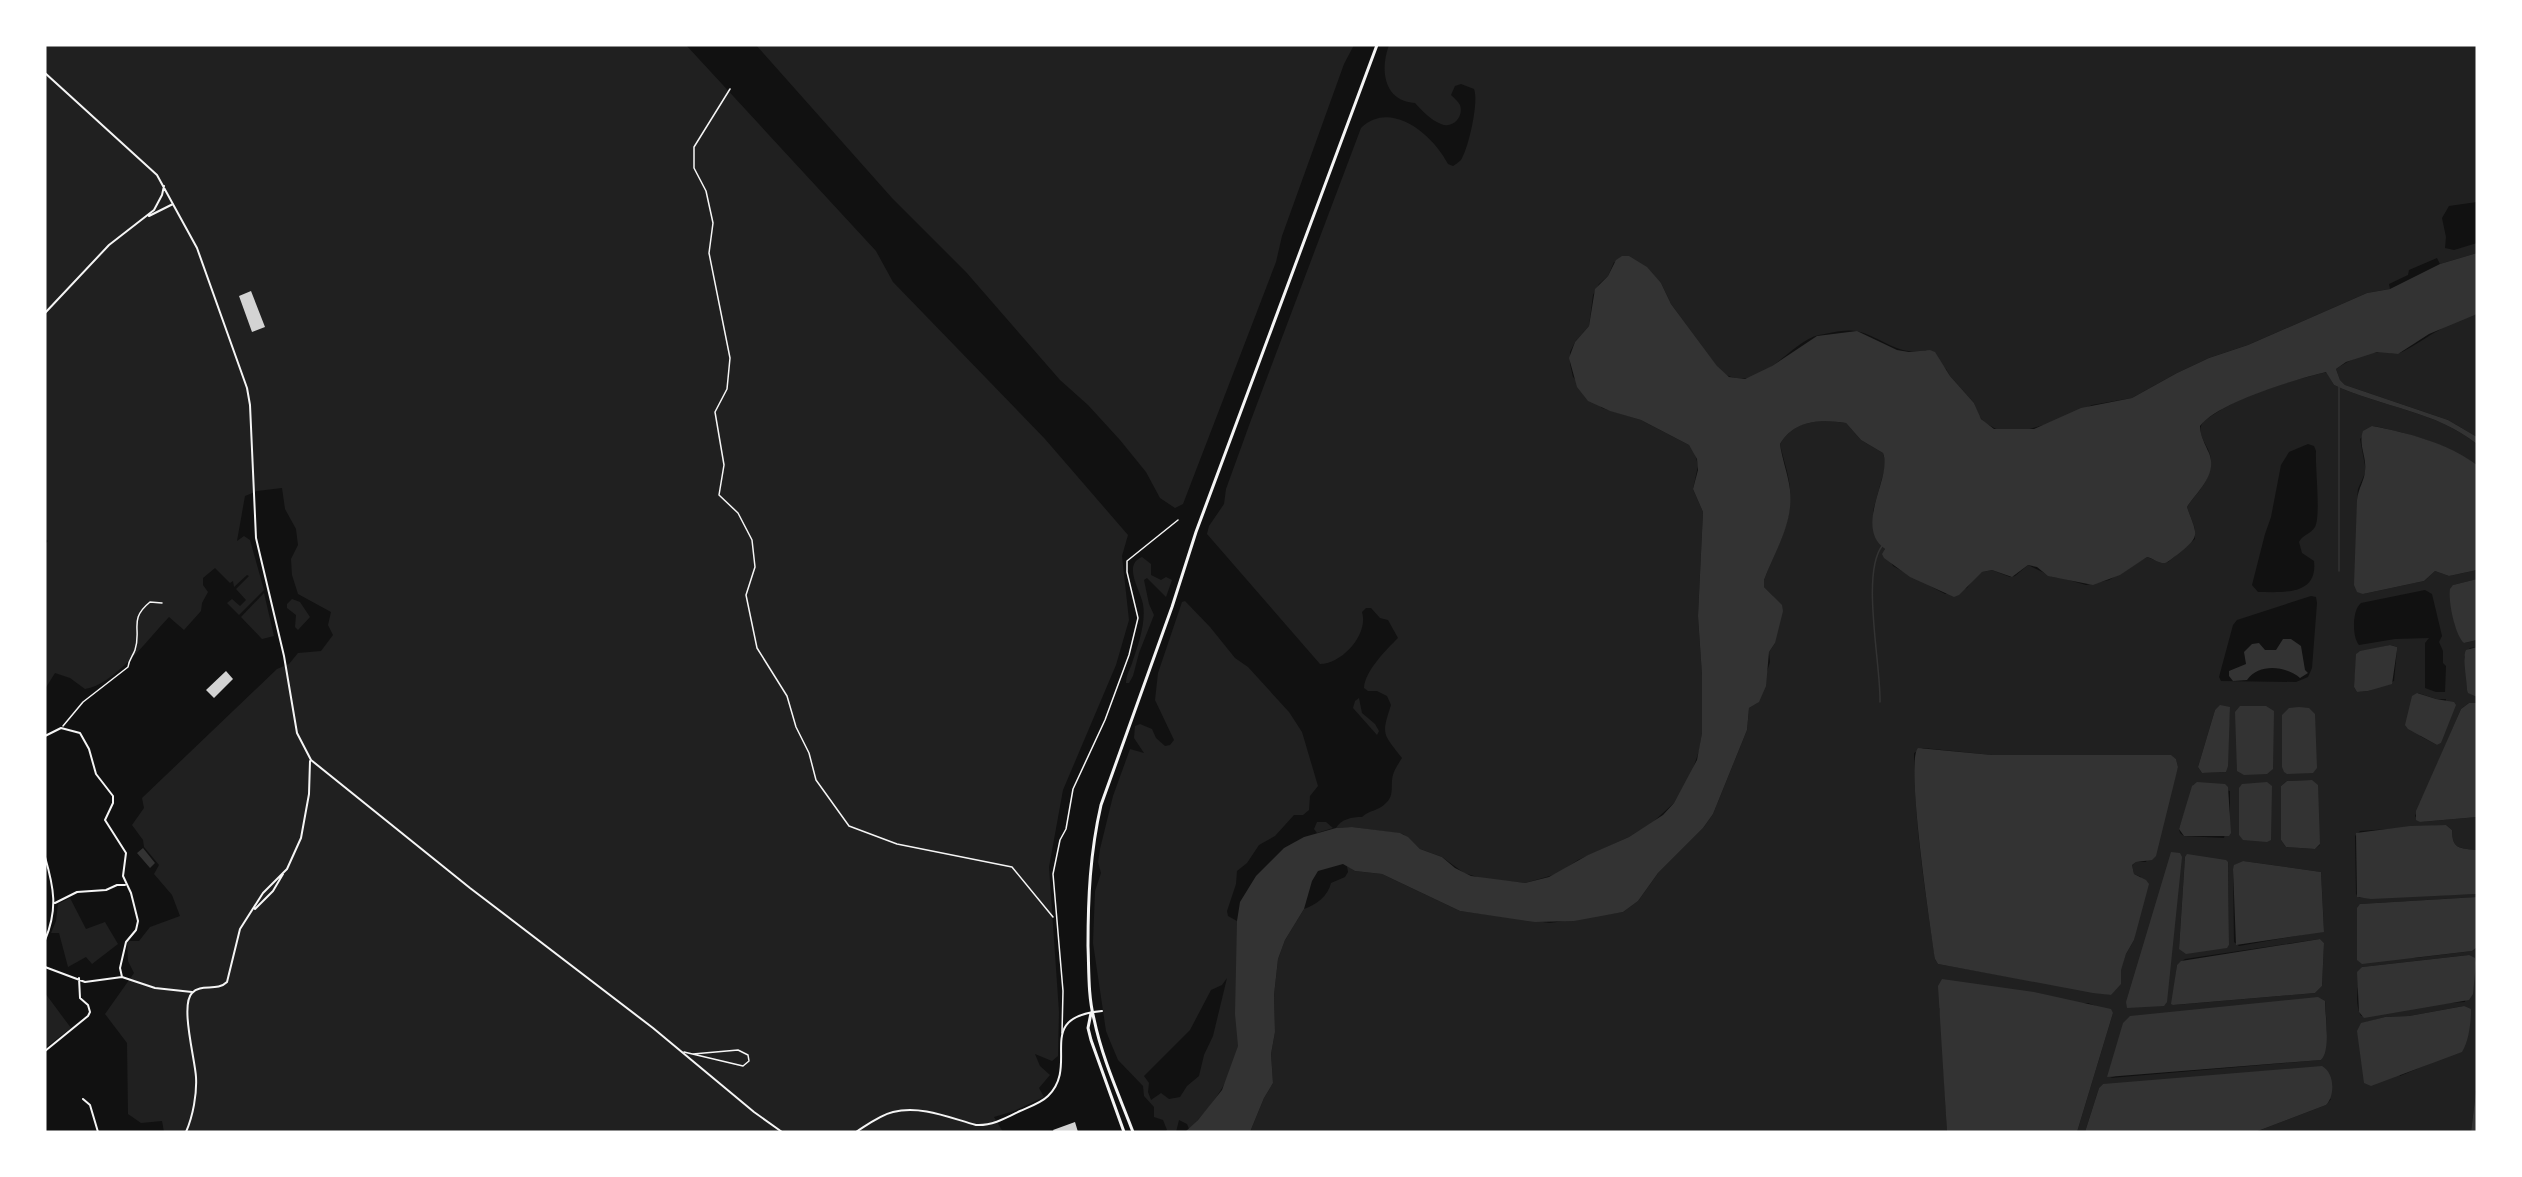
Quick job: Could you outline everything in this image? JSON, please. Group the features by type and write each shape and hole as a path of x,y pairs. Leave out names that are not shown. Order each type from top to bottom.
{"street":[{"path":"1133,1132 1101,1046 1092,1011 1089,973 1089,874 1101,806 1172,607 1196,532 1377,45"},
{"path":"45,73 157,175 197,248 247,388 250,405 256,538 284,656 297,733 310,760 782,1132"},
{"path":"147,217 159,203 164,186"},
{"path":"45,313 109,246 147,217 174,204"},
{"path":"45,736 61,728 80,733 87,743 96,774 113,796 113,803 105,820 124,849 126,858 123,876 138,921 136,930 126,942 120,968 122,977"},
{"path":"253,911 273,891 285,872 303,828 309,794 310,760"},
{"path":"45,857 54,903 51,925 45,940"},
{"path":"186,1132 193,1105 196,1078 187,1013 189,997 197,989 219,987 227,982 240,929 263,892 285,872"},
{"path":"54,903 77,892 106,890 121,885 128,887"},
{"path":"45,967 85,982 122,977 155,988 192,993"},
{"path":"45,1052 90,1012 88,1005 80,998 79,978"},
{"path":"1092,1011 1088,1020 1091,1040 1124,1132"},
{"path":"856,1132 892,1112 905,1110 919,1110 984,1126 1004,1119 1046,1098 1052,1091 1061,1065 1062,1034 1065,1026 1075,1016 1092,1011 1102,1011"},
{"path":"83,1099 90,1105 98,1132"}],"lane":[{"path":"1062,1034 1063,991 1053,874 1060,840 1066,829 1073,789 1105,720 1129,655 1138,618 1127,572 1127,561 1178,520"},
{"path":"680,1051 743,1066 749,1061 745,1052 738,1050 693,1053"}],"path":[{"path":"730,88 694,147 694,168 706,191 713,223 710,253 730,358 727,389 715,412 723,465 719,495 738,513 752,540 755,567 747,595 757,648 787,696 796,727 809,753 816,780 849,826 897,844 1012,867 1056,920"},
{"path":"61,728 83,702 128,667 130,658 135,652 137,616 150,602 162,603"}],"shaded area":[{"path":"45,45 686,45 876,251 893,282 1045,439 1128,535 1122,556 1129,620 1116,665 1063,790 1049,867 1059,1012 1058,1056 1052,1061 1035,1054 1040,1066 1050,1075 1039,1088 1044,1097 1014,1111 994,1117 1003,1132 164,1132 162,1121 141,1123 128,1114 127,1043 105,1014 134,973 128,961 127,941 139,941 150,927 180,916 172,895 154,874 159,865 144,847 143,840 132,825 144,808 142,798 277,669 289,664 298,653 321,651 333,635 328,625 331,612 298,594 292,575 291,559 298,545 296,529 285,509 282,488 257,491 245,496 237,541 244,536 250,540 264,590 239,615 227,603 232,599 240,606 246,600 236,589 249,576 247,575 234,587 233,581 230,583 215,568 203,578 203,585 208,592 202,603 201,611 184,630 169,617 130,660 96,686 85,689 70,678 55,673 45,689 45,544 48,541 45,539"},
{"path":"756,45 1354,45 1344,64 1282,236 1276,262 1183,504 1175,508 1160,498 1146,472 1120,440 1088,405 1060,380 966,272 892,198"},
{"path":"1389,45 2477,45 2477,202 2449,206 2442,218 2446,237 2445,248 2454,250 2477,243 2477,253 2440,264 2437,258 2409,270 2408,275 2389,284 2390,289 2367,293 2248,345 2209,358 2132,398 2092,405 2055,422 2026,430 1998,430 1985,423 1979,416 1974,403 1946,369 1926,350 1906,351 1856,331 1819,335 1796,347 1761,373 1748,378 1735,378 1721,372 1671,304 1661,283 1614,262 1608,276 1599,284 1593,295 1589,326 1575,342 1570,352 1570,364 1573,377 1602,408 1641,420 1689,445 1695,453 1698,466 1693,489 1703,512 1698,616 1702,675 1702,733 1699,751 1692,772 1674,803 1653,822 1629,837 1578,860 1557,874 1525,883 1484,879 1464,873 1442,857 1420,849 1403,834 1352,827 1336,828 1344,821 1362,817 1380,808 1389,800 1392,779 1402,758 1386,734 1386,723 1391,705 1387,696 1364,688 1372,668 1398,638 1388,620 1380,618 1371,608 1366,608 1362,612 1363,621 1358,638 1352,646 1337,659 1320,664 1207,534 1209,526 1224,504 1226,489 1251,420 1361,128 1373,120 1385,117 1398,119 1422,132 1448,164 1453,166 1461,160 1464,154 1474,113 1474,89 1461,84 1455,86 1451,95 1460,105 1459,118 1450,125 1437,122 1415,103 1404,101 1390,90 1385,73"},
{"path":"2477,253 2477,314 2429,334 2398,354 2377,352 2346,362 2336,369 2340,380 2345,385 2448,420 2477,437 2477,444 2444,424 2334,385 2326,372 2259,393 2223,408 2200,426 2209,453 2211,468 2209,476 2187,507 2195,530 2191,543 2166,562 2161,563 2147,557 2120,575 2093,585 2048,576 2037,567 2028,565 2012,577 1992,570 1982,572 1959,595 1954,597 1910,577 1884,558 1882,554 1885,549 1876,539 1873,528 1873,515 1885,463 1883,453 1861,440 1846,423 1827,421 1809,423 1793,430 1780,444 1790,490 1789,513 1783,536 1764,580 1764,587 1782,605 1783,611 1775,643 1769,652 1766,686 1759,702 1749,708 1747,730 1713,814 1703,828 1658,873 1638,901 1623,912 1574,921 1535,922 1460,911 1382,874 1355,871 1343,864 1318,871 1312,881 1304,909 1285,940 1278,959 1274,995 1275,1032 1271,1054 1273,1083 1250,1132 1185,1132 1198,1120 1222,1090 1238,1046 1235,1014 1237,921 1240,902 1256,876 1284,848 1304,837 1336,828 1352,827 1400,833 1408,837 1420,849 1442,857 1455,868 1471,876 1525,883 1549,877 1588,855 1629,837 1663,815 1674,803 1697,760 1702,733 1702,675 1698,616 1703,512 1693,489 1698,470 1697,459 1689,445 1641,420 1610,411 1588,401 1577,387 1569,358 1575,342 1589,326 1595,289 1608,276 1616,260 1622,256 1629,256 1647,267 1661,283 1671,304 1717,366 1729,377 1745,379 1772,366 1817,336 1857,331 1897,350 1935,352 1950,376 1974,403 1981,419 1994,429 2034,429 2081,408 2132,398 2209,358 2248,345 2367,293 2390,289 2440,264"},
{"path":"2477,314 2477,437 2448,420 2345,385 2340,380 2336,369 2351,360 2373,353 2402,352 2448,325"},
{"path":"2327,372 2334,385 2444,424 2477,444 2477,465 2427,440 2373,426 2360,439 2366,471 2358,489 2357,500 2363,594 2424,581 2435,571 2449,576 2477,570 2477,579 2453,585 2455,625 2464,643 2477,640 2477,647 2470,648 2464,657 2467,667 2467,690 2477,697 2477,703 2469,703 2461,709 2415,816 2420,822 2477,817 2477,850 2455,845 2452,830 2446,825 2360,831 2355,836 2356,894 2359,898 2477,894 2477,897 2360,904 2415,958 2472,951 2476,948 2477,929 2477,1083 2471,1132 2255,1132 2326,1105 2331,1099 2103,1084 2099,1088 2085,1132 2077,1132 2113,1013 2088,1003 1939,1008 1947,1132 1250,1132 1273,1083 1271,1054 1275,1032 1274,995 1278,959 1285,940 1304,909 1321,899 1331,883 1345,877 1348,872 1347,866 1355,871 1382,874 1460,911 1550,923 1623,912 1638,901 1658,873 1703,828 1713,814 1747,730 1749,708 1757,703 1770,662 1769,652 1775,643 1773,596 1764,587 1764,580 1789,513 1789,484 1780,444 1793,430 1808,423 1827,421 1846,423 1861,440 1883,453 1886,464 1873,511 1877,539 1893,566 1945,594 1967,588 1977,574 1982,572 1992,570 2010,577 2015,576 2028,565 2053,577 2086,585 2109,580 2147,557 2162,563 2168,562 2195,539 2195,529 2187,507 2206,481 2211,462 2201,432 2203,422 2246,398 2279,385","holes":["2308,444 2314,446 2317,521 2315,527 2299,542 2302,553 2314,561 2314,572 2310,581 2297,590 2258,592 2252,585 2271,517 2281,465 2289,452","2425,590 2432,594 2442,636 2439,642 2443,651 2443,663 2446,666 2445,692 2425,688 2425,643 2429,638 2395,639 2359,645 2354,630 2356,611 2361,603","2311,596 2316,597 2312,668 2308,677 2296,682 2221,681 2219,677 2233,625 2237,620","2390,645 2397,647 2394,681 2368,691 2357,692 2354,687 2357,653","2418,693 2436,699 2446,699 2441,743 2437,745 2420,736","2230,707 2226,772 2202,773 2198,767 2215,710","1923,748 1992,755 2170,755 2176,759 2178,767 2146,862 2136,862 2132,865 2134,874 2141,877 2134,940 2126,954 2111,995 1938,964 1935,959 1916,805 1914,753","2312,780 2320,845 2315,849 2286,847 2281,840 2281,786 2287,781","2194,784 2230,791 2230,811 2224,838 2184,836 2179,829","2185,857 2228,862 2229,945 2226,948 2179,949","2243,861 2321,872 2324,931 2239,946 2234,942 2233,869 2235,865","2320,939 2324,943 2322,986 2315,993 2172,1004 2177,965 2185,959","2469,955 2465,1002 2361,1016 2357,1004 2362,967","2325,1001 2327,1031 2321,1060 2110,1078","2464,1006 2431,1063 2400,1076 2367,1022 2385,1017 2409,1016"]},
{"path":"2372,426 2427,440 2477,465 2477,570 2449,576 2435,571 2424,581 2363,594 2357,592 2354,585 2357,500 2365,474 2362,436 2363,431"},
{"path":"1142,557 1151,564 1151,575 1161,580 1166,577 1172,580 1166,597 1147,578 1144,580 1154,615 1139,653 1133,676 1129,683 1126,683 1143,625 1143,604 1133,572 1136,561"},
{"path":"2477,579 2477,640 2464,643 2453,618 2450,589 2453,585"},
{"path":"264,593 274,636 262,639 241,617"},
{"path":"292,599 300,602 310,617 298,630 295,627 296,615 287,608 287,604"},
{"path":"1185,601 1235,658 1248,667 1289,712 1302,732 1318,786 1310,796 1309,810 1303,815 1294,815 1275,836 1259,845 1247,863 1237,871 1236,884 1227,911 1228,916 1237,921 1238,1042 1235,1059 1220,1092 1197,1121 1189,1129 1187,1124 1179,1120 1176,1132 1165,1132 1167,1130 1163,1120 1154,1117 1154,1107 1144,1096 1143,1086 1118,1060 1106,1031 1093,943 1095,891 1101,873 1098,862 1113,796 1130,749 1144,753 1134,738 1135,726 1140,724 1152,729 1156,738 1165,746 1170,745 1174,740 1155,700 1158,673 1182,602","holes":["1227,978 1213,1036 1204,1055 1199,1076 1187,1086 1180,1097 1169,1099 1161,1093 1151,1100 1148,1092 1149,1083 1144,1076 1190,1030 1211,990 1222,985"]},
{"path":"2283,639 2291,639 2301,646 2305,670 2308,673 2300,678 2288,671 2273,668 2258,671 2247,680 2233,681 2229,676 2229,671 2246,664 2244,652 2252,644 2259,643 2265,650 2276,650"},
{"path":"2390,645 2397,647 2392,684 2357,692 2354,687 2356,654 2360,651"},
{"path":"2477,647 2477,697 2468,693 2467,690 2464,658 2466,650"},
{"path":"2417,693 2454,702 2456,705 2441,743 2437,745 2408,729 2405,725 2412,696"},
{"path":"1359,698 1362,713 1375,724 1379,731 1377,735 1353,708 1355,701"},
{"path":"2469,703 2477,703 2477,817 2420,822 2416,820 2416,811 2461,709"},
{"path":"2220,705 2230,707 2228,766 2226,772 2202,773 2198,767 2215,710"},
{"path":"2240,706 2266,706 2274,711 2273,769 2267,774 2244,775 2237,771 2235,712"},
{"path":"2289,708 2309,708 2315,714 2317,768 2313,773 2287,774 2282,767 2282,715"},
{"path":"1918,748 1992,755 2171,755 2176,759 2178,767 2156,856 2152,860 2136,862 2132,865 2134,874 2149,884 2134,940 2121,970 2121,984 2111,995 1938,964 1935,959 1920,848 1915,783 1915,760"},
{"path":"2312,780 2318,785 2320,844 2315,849 2286,847 2281,840 2281,786 2287,781"},
{"path":"2197,782 2225,784 2228,787 2231,833 2229,836 2184,836 2179,829 2192,786"},
{"path":"2267,782 2272,786 2271,840 2267,842 2243,840 2239,835 2239,788 2242,784"},
{"path":"1317,822 1326,822 1333,828 1317,833 1314,829"},
{"path":"2446,825 2452,830 2455,845 2477,850 2477,894 2371,899 2357,897 2356,833 2410,826"},
{"path":"143,848 155,863 150,868 137,853"},
{"path":"2171,852 2180,853 2182,857 2167,1002 2164,1006 2127,1008 2126,1002"},
{"path":"2187,854 2228,862 2229,945 2227,948 2186,954 2179,949"},
{"path":"2243,861 2321,872 2324,932 2236,945 2233,869 2234,865"},
{"path":"2477,897 2476,948 2472,951 2362,964 2357,960 2357,908 2360,904"},
{"path":"70,898 86,929 105,922 118,944 92,964 86,957 68,967 59,933 51,933 56,921 58,904"},
{"path":"2320,939 2324,943 2322,986 2315,993 2171,1004 2177,965 2181,961"},
{"path":"2469,955 2475,958 2476,963 2473,994 2469,1000 2364,1018 2359,1012 2357,972 2362,967"},
{"path":"1942,979 2034,992 2111,1009 2113,1013 2077,1132 1947,1132 1938,986"},
{"path":"45,993 71,1028 45,1048"},
{"path":"2318,997 2325,1001 2327,1041 2321,1060 2107,1077 2123,1023 2130,1016"},
{"path":"2464,1006 2471,1009 2471,1014 2468,1037 2462,1052 2371,1086 2364,1083 2357,1031 2361,1023 2385,1017 2409,1016"},
{"path":"2322,1066 2329,1074 2332,1085 2331,1096 2326,1105 2255,1132 2085,1132 2099,1088 2103,1084"},
{"path":"2477,1083 2477,1132 2471,1132"}],"building":[{"path":"251,291 265,327 252,332 239,296"},
{"path":"226,671 233,679 214,698 206,690"},
{"path":"1075,1122 1078,1132 1054,1132 1053,1130"}],"waterway":[{"path":"2339,386 2339,571"},
{"path":"1880,702 1872,598 1876,559 1882,546"}]}
